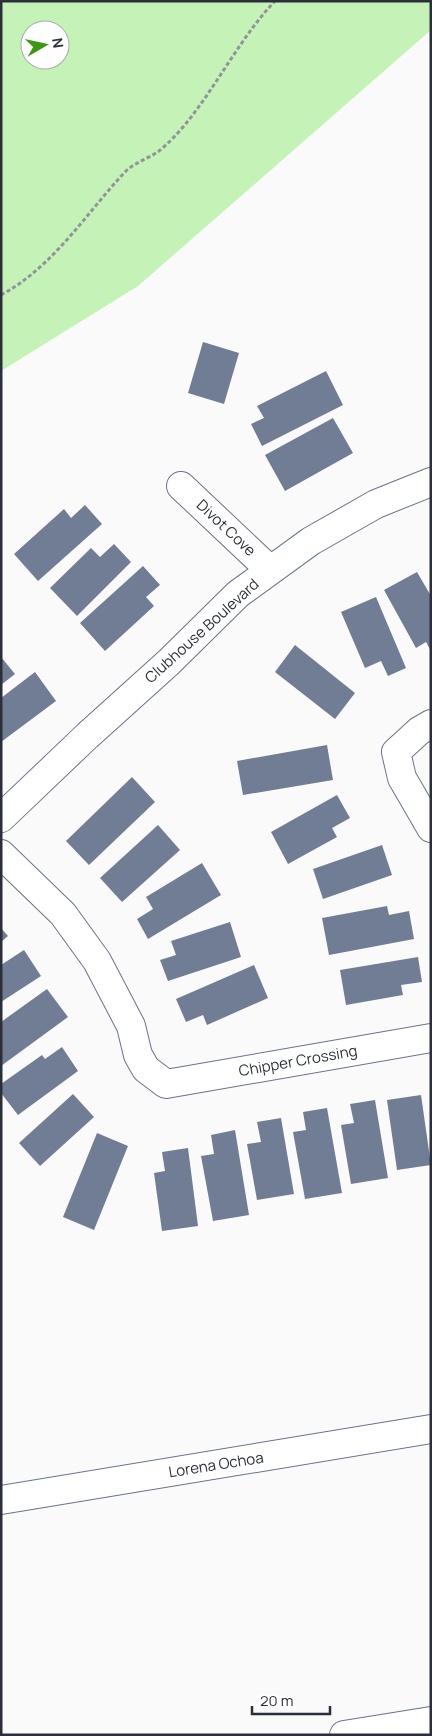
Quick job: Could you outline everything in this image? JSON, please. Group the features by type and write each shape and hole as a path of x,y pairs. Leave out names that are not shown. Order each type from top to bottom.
{"street":[{"name":"Clubhouse Boulevard","path":"1,818 87,736 169,662 238,594 310,541 368,509 431,482"},
{"name":"Divot Cove","path":"181,486 270,570"},
{"path":"431,724 419,731 396,752 402,778 431,828"},
{"name":"Chipper Crossing","path":"1,854 63,914 101,969 131,1026 138,1055 146,1069 166,1084 431,1038"},
{"name":"Lorena Ochoa","path":"1,1500 431,1429"},
{"path":"344,1735 431,1721"}],"path":[{"path":"1,295 13,289 68,239 126,171 160,150 188,121 257,20 275,1"}],"green space":[{"path":"1,1 431,1 431,30 138,286 1,371"}],"building":[{"path":"203,342 239,353 224,404 188,393"},
{"path":"326,371 343,405 262,446 251,424 264,418 257,406"},
{"path":"333,418 353,453 285,491 265,455"},
{"path":"85,505 102,524 38,581 14,554 64,509 71,518"},
{"path":"114,544 131,562 77,616 50,588 91,548 100,557"},
{"path":"143,566 160,585 146,597 154,606 105,651 80,623"},
{"path":"417,572 431,596 431,651 426,642 416,648 384,590"},
{"path":"376,597 406,668 388,676 381,661 365,668 341,612"},
{"path":"295,645 355,693 335,719 275,672"},
{"path":"1,657 15,674 1,685"},
{"path":"35,672 56,701 1,742 1,698"},
{"path":"327,745 333,780 243,795 237,761"},
{"path":"132,777 155,802 89,865 66,841"},
{"path":"337,795 350,818 332,828 337,837 288,864 271,832"},
{"path":"158,825 180,850 122,902 100,878"},
{"path":"382,845 392,875 323,899 313,869"},
{"path":"202,863 221,895 148,939 137,919 153,909 146,897"},
{"path":"387,906 389,915 409,911 414,939 329,955 322,918"},
{"path":"230,922 241,957 168,981 160,960 176,955 171,941"},
{"path":"1,928 8,936 1,942"},
{"path":"24,950 41,976 1,1002 1,965"},
{"path":"418,957 422,982 401,985 403,995 346,1005 340,970"},
{"path":"254,965 268,998 207,1025 203,1015 186,1022 176,999"},
{"path":"47,989 68,1017 1,1066 1,1022"},
{"path":"62,1047 78,1071 18,1115 1,1093 1,1084 42,1055 45,1059"},
{"path":"73,1094 94,1117 40,1166 19,1143"},
{"path":"421,1095 431,1165 397,1170 387,1100"},
{"path":"375,1100 388,1178 351,1184 341,1125 354,1123 350,1104"},
{"path":"327,1108 342,1193 305,1199 293,1132 306,1130 303,1112"},
{"path":"281,1118 294,1194 257,1200 247,1144 261,1142 257,1122"},
{"path":"235,1130 249,1215 213,1221 201,1156 214,1154 211,1135"},
{"path":"97,1133 128,1146 94,1230 63,1217"},
{"path":"188,1148 198,1226 162,1231 154,1173 165,1171 162,1152"}]}
